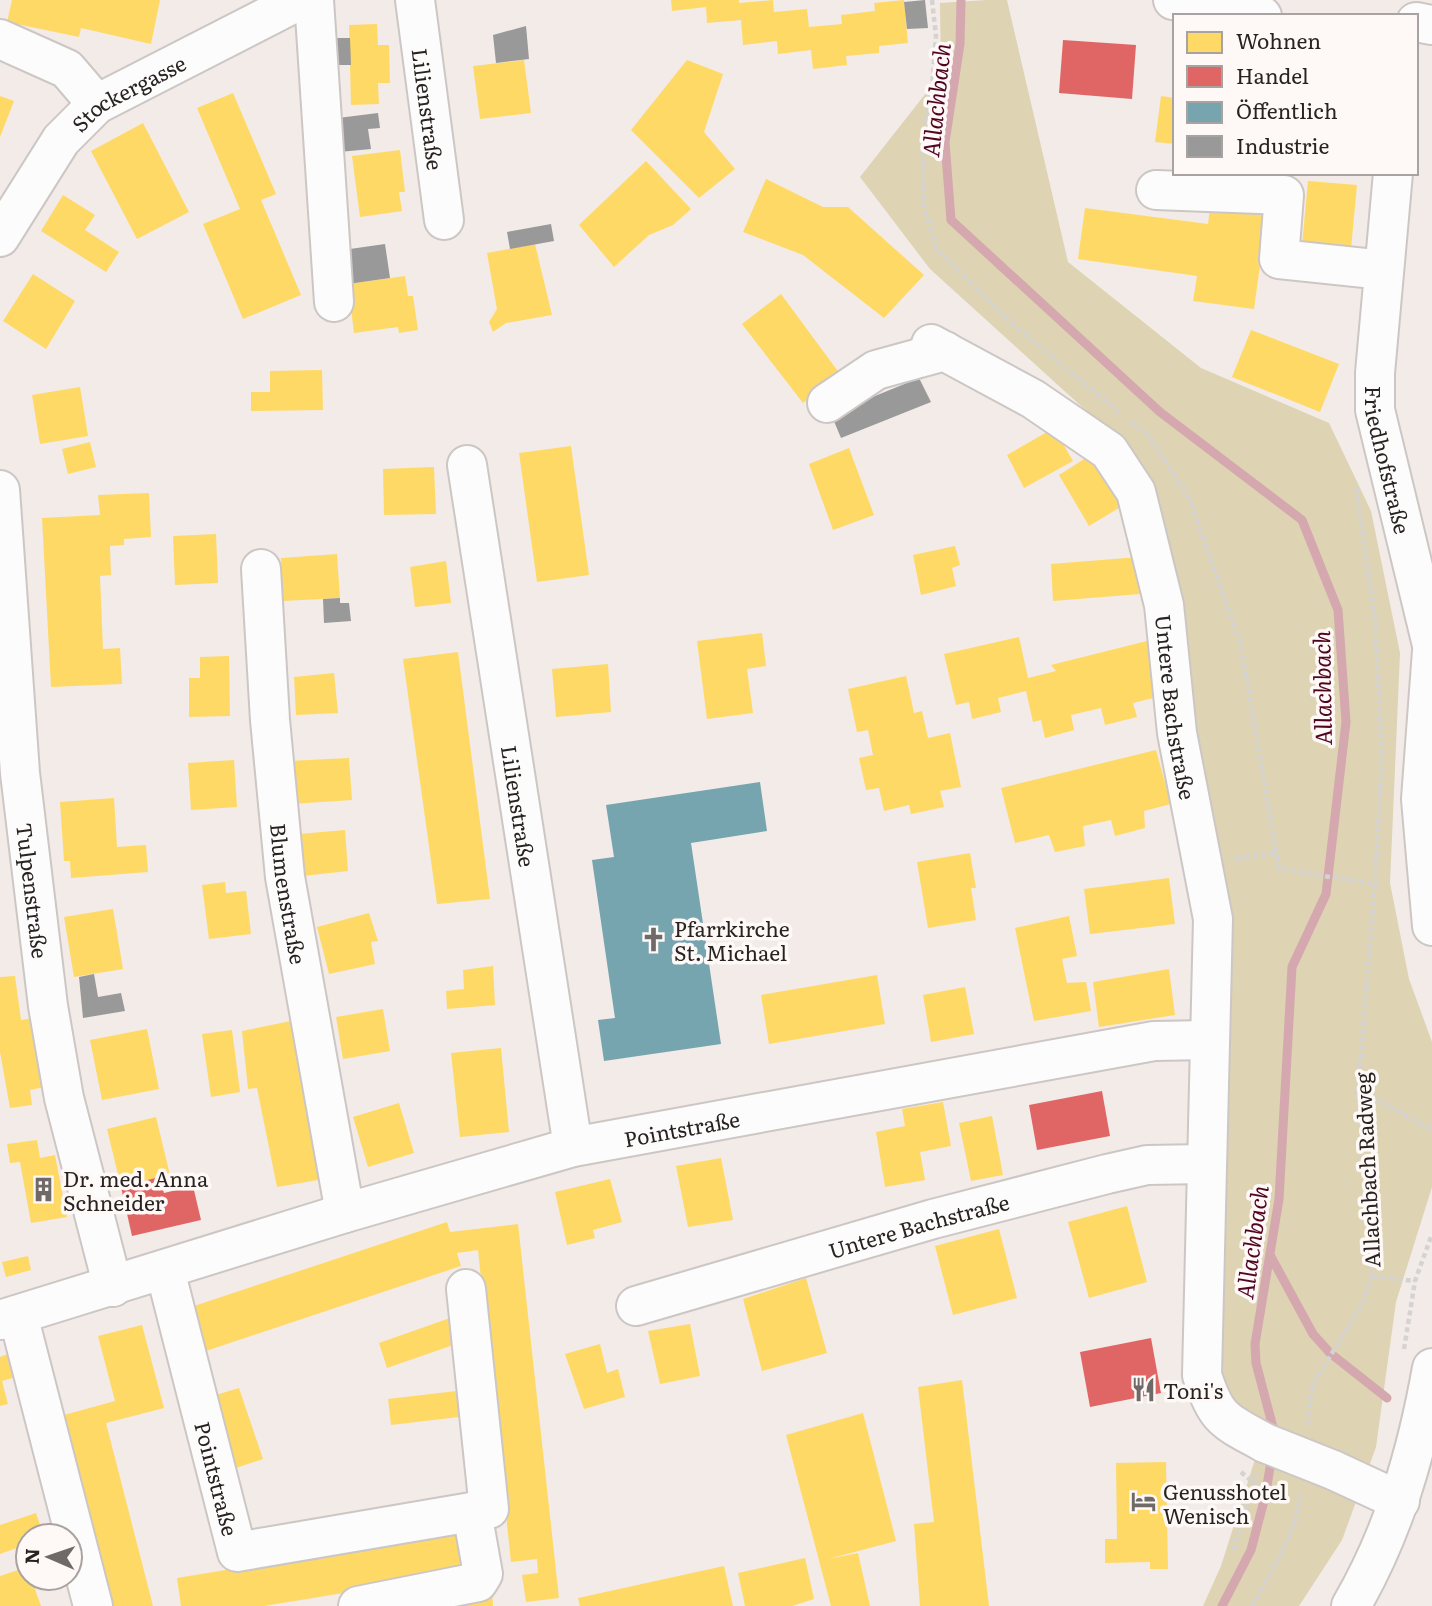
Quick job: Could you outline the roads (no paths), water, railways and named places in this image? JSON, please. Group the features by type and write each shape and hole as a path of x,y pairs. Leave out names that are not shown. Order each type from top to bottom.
{"street":[{"name":"Stockergasse","path":"0,237 61,140 97,104 300,0"},
{"path":"314,0 334,302"},
{"name":"Lilienstraße","path":"415,0 444,220"},
{"path":"1172,0 1251,14"},
{"path":"0,39 67,69 97,104"},
{"name":"Friedhofstraße","path":"1393,175 1375,373 1375,410 1432,645"},
{"path":"1156,190 1284,195 1279,259 1384,270"},
{"name":"Untere Bachstraße","path":"827,403 876,370 938,347 1033,399 1109,451 1136,492 1164,605 1177,733 1213,919 1202,1375 1210,1402 1223,1420 1262,1454 1333,1470 1400,1501"},
{"name":"Lilienstraße","path":"467,466 573,1147"},
{"name":"Tulpenstraße","path":"0,490 20,773 48,1006 64,1098 113,1287"},
{"name":"Blumenstraße","path":"261,569 282,855 345,1213"},
{"path":"1432,651 1421,799 1432,926"},
{"name":"Pointstraße","path":"93,1606 9,1318 345,1213 573,1147 1154,1041 1209,1040"},
{"name":"Untere Bachstraße","path":"636,1306 933,1219 1094,1177 1147,1165 1205,1164"},
{"name":"Pointstraße","path":"165,1270 237,1552 472,1512"},
{"path":"358,1606 478,1582 483,1574 472,1512 489,1509 466,1289"},
{"path":"1351,1606 1369,1574 1400,1501 1421,1433 1432,1368"}],"waterway":[{"name":"Allachbach","path":"961,0 960,44 945,142 951,220 1160,412 1302,520 1338,610 1346,722 1326,894 1292,967 1279,1199 1255,1344 1256,1363 1275,1435"},
{"path":"1270,1255 1313,1334 1330,1353 1387,1398"},
{"name":"Allachbach","path":"1222,1606 1251,1550 1265,1497 1272,1456"}],"place":[{"name":"Pfarrkirche St. Michael","path":"654,939"},
{"name":"Dr. med. Anna Schneider","path":"43,1189"},
{"name":"Toni's","path":"1143,1389"},
{"name":"Genusshotel Wenisch","path":"1143,1502"}]}
